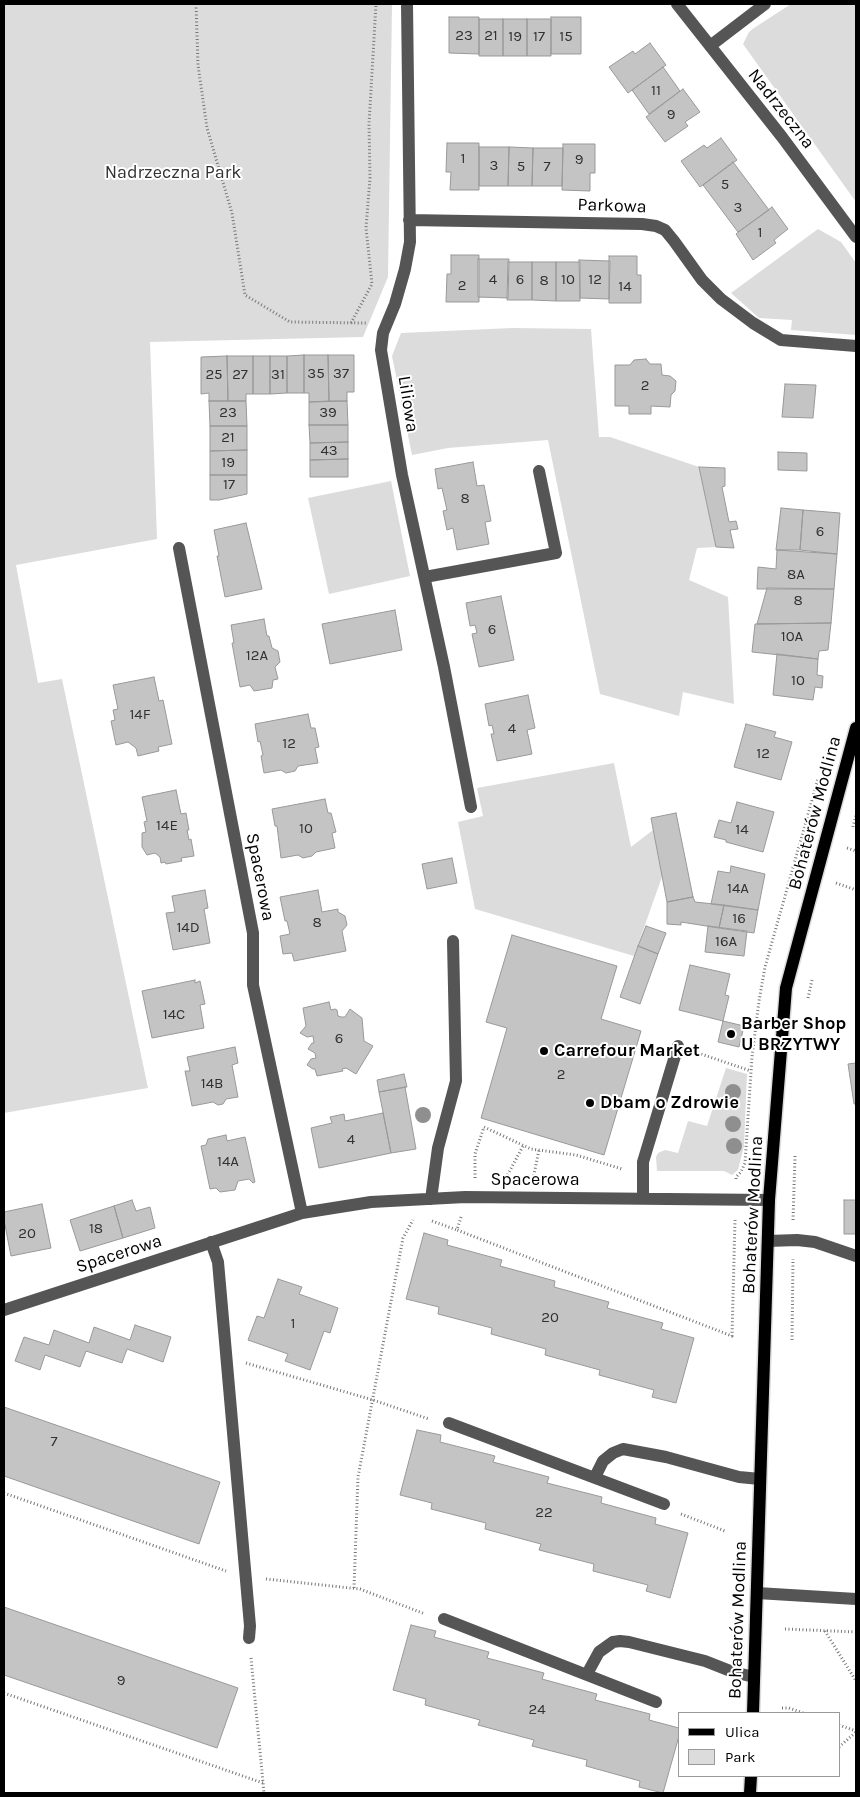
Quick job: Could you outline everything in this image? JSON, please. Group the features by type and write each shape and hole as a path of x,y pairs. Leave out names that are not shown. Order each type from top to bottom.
{"main road":[{"name":"Bohaterów Modlina","path":"753,1712 769,1200 786,988 856,728"},
{"path":"750,1793 751,1777"}],"street":[{"name":"Liliowa","path":"407,4 410,242 395,304 383,333 381,350 402,475 425,577 471,807"},
{"name":"Nadrzeczna","path":"678,4 782,137 856,237"},
{"path":"710,46 764,4"},
{"name":"Parkowa","path":"409,220 642,224 656,226 665,230 702,280 722,300 752,323 781,340 856,346"},
{"path":"425,577 556,553 539,471"},
{"name":"Spacerowa","path":"179,548 253,933 253,985 302,1213"},
{"path":"431,1199 438,1148 456,1081 454,941"},
{"path":"643,1198 643,1162 678,1046"},
{"name":"Spacerowa","path":"4,1310 302,1213 371,1202 465,1198 769,1200"},
{"path":"768,1240 815,1242 856,1256"},
{"path":"211,1242 218,1262 250,1626 249,1638"},
{"path":"449,1422 664,1504"},
{"path":"595,1477 603,1461 613,1452 623,1449 666,1457 739,1477 760,1479"},
{"path":"757,1593 856,1600"},
{"path":"444,1619 656,1702"},
{"path":"587,1674 599,1652 614,1642 620,1641 705,1660 733,1672 754,1677"}],"path":[{"path":"196,4 198,66 207,128 232,213 244,295 290,322 387,323"},
{"path":"351,323 372,284 366,228 370,178 369,124 376,4"},
{"path":"852,832 856,815"},
{"path":"844,857 849,840"},
{"path":"847,848 856,851"},
{"path":"833,892 838,874"},
{"path":"836,883 856,890"},
{"path":"808,998 813,973"},
{"path":"678,1046 752,1071"},
{"path":"475,1179 475,1154 484,1127 523,1146 576,1155 643,1175"},
{"path":"506,1179 523,1146"},
{"path":"534,1179 539,1150"},
{"path":"792,1340 796,1150"},
{"path":"457,1230 461,1217"},
{"path":"354,1588 358,1477 404,1238 414,1218"},
{"path":"426,1218 732,1336"},
{"path":"227,1357 372,1400 443,1424 449,1422"},
{"path":"664,1504 669,1509 725,1530"},
{"path":"785,1629 856,1632"},
{"path":"824,1630 856,1681"},
{"path":"249,1638 264,1793"},
{"path":"4,1693 263,1783"},
{"path":"782,1708 789,1708 800,1712"},
{"path":"840,1725 856,1732 840,1746"}],"green space":[{"name":"Nadrzeczna Park","path":"4,4 392,4 388,277 363,337 150,342 157,539 16,565 38,683 62,679 148,1088 4,1113"},
{"path":"791,4 856,4 856,202 743,44 749,32"},
{"path":"818,229 841,242 856,263 856,335 791,330 792,320 759,318 731,293"},
{"path":"512,328 591,329 599,437 610,437 699,467 716,547 697,548 689,580 728,597 734,704 683,692 679,716 600,694 548,440 448,448 412,455 392,356 401,333"},
{"path":"391,481 410,576 329,594 308,498"},
{"path":"614,763 631,847 653,830 663,874 634,956 475,909 458,822 483,816 477,788"},
{"path":"726,1068 747,1074 744,1146 738,1170 732,1175 724,1171 657,1171 656,1157 658,1153 665,1150 678,1153 688,1121 707,1126"}],"building":[{"path":"449,17 479,17 479,54 449,53"},
{"path":"551,17 581,17 581,54 551,54"},
{"path":"479,19 503,19 503,56 479,56"},
{"path":"503,19 527,19 527,56 503,56"},
{"path":"527,19 551,19 551,56 527,56"},
{"path":"650,43 666,65 628,93 609,67 633,51 635,54"},
{"path":"663,67 680,91 649,114 632,90"},
{"path":"683,89 700,112 685,122 688,126 665,142 646,117"},
{"path":"721,138 737,160 700,187 681,161 704,145 707,148"},
{"path":"447,143 479,143 479,190 450,190 451,172 446,172"},
{"path":"563,144 595,144 595,173 590,173 590,191 562,190"},
{"path":"479,147 509,147 508,186 479,186"},
{"path":"509,147 533,148 532,186 508,186"},
{"path":"533,148 563,148 562,186 532,186"},
{"path":"733,162 769,210 738,232 703,185"},
{"path":"772,207 788,229 774,240 776,243 753,260 736,234"},
{"path":"451,255 479,255 479,302 446,302 447,274 451,274"},
{"path":"609,256 637,256 637,275 641,275 641,303 609,303"},
{"path":"478,259 509,259 508,298 478,297"},
{"path":"579,260 610,261 609,299 580,298"},
{"path":"508,262 532,262 532,300 507,300"},
{"path":"532,262 556,262 556,301 532,300"},
{"path":"556,262 580,262 580,301 556,301"},
{"path":"304,355 328,355 329,401 309,402 309,393 304,393"},
{"path":"304,355 304,393 287,393 287,356"},
{"path":"328,355 354,355 354,392 347,392 347,401 329,401"},
{"path":"227,356 228,401 209,401 209,393 201,394 201,357"},
{"path":"227,356 253,356 253,394 246,394 246,401 228,401"},
{"path":"253,356 270,356 270,394 253,394"},
{"path":"270,356 287,356 287,393 270,394"},
{"path":"646,359 650,364 661,364 662,375 670,376 676,381 675,391 671,395 670,407 651,406 651,414 629,414 629,406 615,406 615,365 630,365 634,360"},
{"path":"785,384 816,385 813,418 782,417"},
{"path":"209,401 246,401 247,426 210,426"},
{"path":"347,401 348,425 309,425 309,402"},
{"path":"309,425 348,425 348,442 310,443"},
{"path":"210,426 247,426 247,450 210,451"},
{"path":"348,442 348,459 310,460 310,443"},
{"path":"247,450 247,475 210,475 210,451"},
{"path":"778,452 807,453 807,471 778,470"},
{"path":"348,459 348,477 310,477 310,460"},
{"path":"473,462 477,486 484,485 491,521 485,522 489,544 457,550 453,528 447,530 443,511 447,510 442,488 438,489 435,469"},
{"path":"699,467 725,468 725,486 722,487 729,522 736,521 738,529 730,530 734,548 716,547"},
{"path":"210,475 247,475 247,494 210,500"},
{"path":"781,508 803,510 800,550 776,550"},
{"path":"803,510 840,513 837,554 800,550"},
{"path":"246,523 262,589 225,597 214,530"},
{"path":"777,550 837,554 834,589 757,589 758,567 776,569"},
{"path":"767,588 834,589 831,623 757,624"},
{"path":"501,596 514,660 479,667 472,634 477,633 475,625 470,626 466,603"},
{"path":"395,610 402,650 330,664 322,624"},
{"path":"264,619 267,636 269,636 272,648 278,651 280,662 275,667 278,679 273,680 272,688 254,691 250,685 240,687 232,643 234,643 231,625"},
{"path":"831,623 828,650 819,651 818,659 752,652 755,624"},
{"path":"777,654 818,659 817,675 823,676 822,688 815,687 813,700 773,695"},
{"path":"154,677 159,701 163,700 172,744 158,747 159,751 138,756 136,748 128,742 116,745 111,721 115,720 113,710 118,709 113,685"},
{"path":"528,695 535,728 527,730 532,754 497,761 491,734 494,734 492,725 489,726 485,704"},
{"path":"308,714 311,728 315,728 319,747 315,748 318,763 298,766 295,771 286,773 281,770 264,773 261,756 263,755 260,741 258,742 255,724"},
{"path":"746,724 776,732 774,737 792,742 781,780 734,767"},
{"path":"176,790 181,814 186,813 189,830 187,830 189,840 191,839 194,856 181,858 182,861 166,864 165,862 161,863 160,857 155,853 147,855 142,847 142,833 146,832 144,822 147,821 142,797"},
{"path":"325,799 328,813 331,813 336,832 332,833 335,848 316,852 312,856 303,858 298,855 281,858 277,826 275,826 272,809"},
{"path":"737,802 774,812 763,852 714,837 719,820 731,823"},
{"path":"676,813 693,897 667,902 651,818"},
{"path":"452,858 457,883 427,889 422,864"},
{"path":"731,866 765,874 758,910 711,904 718,871 730,873"},
{"path":"205,890 208,908 204,909 210,943 173,950 166,913 175,912 172,896"},
{"path":"318,890 322,912 338,909 338,912 345,916 347,925 342,931 346,951 294,961 292,953 283,954 280,936 290,934 280,897"},
{"path":"693,897 695,902 724,905 719,928 681,922 681,925 667,924 667,902"},
{"path":"724,905 758,910 754,933 719,928"},
{"path":"646,926 666,933 658,954 638,946"},
{"path":"708,926 747,931 744,956 705,952"},
{"path":"512,935 617,966 601,1019 641,1031 604,1155 481,1118 507,1028 486,1022"},
{"path":"638,946 658,954 640,1004 620,997"},
{"path":"690,965 730,974 725,995 729,996 723,1021 679,1010"},
{"path":"195,980 195,983 200,981 205,1004 200,1005 204,1028 152,1038 142,991"},
{"path":"329,1002 331,1010 337,1010 338,1016 345,1017 350,1009 362,1018 364,1041 373,1046 356,1074 346,1068 342,1069 343,1071 317,1076 315,1069 307,1065 311,1059 316,1058 315,1053 308,1049 314,1043 313,1036 307,1037 300,1033 306,1026 303,1008"},
{"name":"Barber Shop U BRZYTWY","path":"723,1021 744,1026 739,1047 718,1042"},
{"path":"235,1047 238,1063 232,1065 238,1097 226,1099 223,1104 218,1105 213,1102 192,1106 185,1071 190,1071 187,1057"},
{"path":"856,1063 856,1104 854,1104 848,1064"},
{"path":"404,1074 407,1087 379,1092 377,1080"},
{"path":"405,1087 416,1149 391,1153 379,1092"},
{"path":"383,1113 391,1153 319,1168 311,1128 332,1123 330,1117 344,1114 345,1121"},
{"path":"226,1135 227,1141 245,1137 255,1182 253,1183 249,1179 238,1181 235,1190 220,1192 216,1188 210,1189 201,1146 206,1145 208,1139"},
{"path":"132,1200 136,1211 150,1207 155,1228 123,1238 114,1206"},
{"path":"844,1200 856,1200 856,1234 844,1234"},
{"path":"42,1204 51,1248 11,1256 4,1212"},
{"path":"114,1206 123,1238 80,1251 70,1220"},
{"path":"424,1233 448,1240 447,1245 502,1260 500,1266 555,1281 554,1287 609,1302 607,1308 663,1323 661,1329 694,1338 676,1403 652,1397 654,1390 599,1375 600,1370 545,1355 546,1349 491,1334 492,1328 438,1314 439,1307 406,1299"},
{"path":"278,1279 302,1287 299,1294 338,1308 330,1333 324,1331 310,1370 285,1361 288,1354 248,1340 257,1316 264,1318"},
{"path":"135,1325 171,1337 163,1362 127,1349 122,1363 86,1351 80,1367 45,1355 40,1370 15,1361 24,1337 49,1345 54,1330 89,1343 94,1327 130,1340"},
{"path":"4,1407 220,1482 199,1544 4,1476"},
{"path":"417,1430 441,1435 440,1442 495,1456 493,1462 549,1477 547,1483 602,1497 601,1503 656,1518 655,1524 688,1533 670,1598 646,1591 648,1585 593,1571 594,1564 539,1550 541,1544 485,1529 486,1523 431,1509 432,1503 400,1495"},
{"path":"4,1607 238,1688 217,1748 4,1675"},
{"path":"411,1625 436,1631 434,1637 489,1652 487,1658 544,1673 542,1679 597,1694 595,1700 650,1714 649,1720 678,1728 678,1740 663,1793 639,1787 640,1781 586,1766 587,1760 532,1746 534,1740 478,1725 480,1720 425,1705 426,1699 393,1690"}],"place":[{"name":"Barber Shop U BRZYTWY","path":"731,1034"},
{"name":"Carrefour Market","path":"544,1051"},
{"name":"Dbam o Zdrowie","path":"590,1103"}]}
